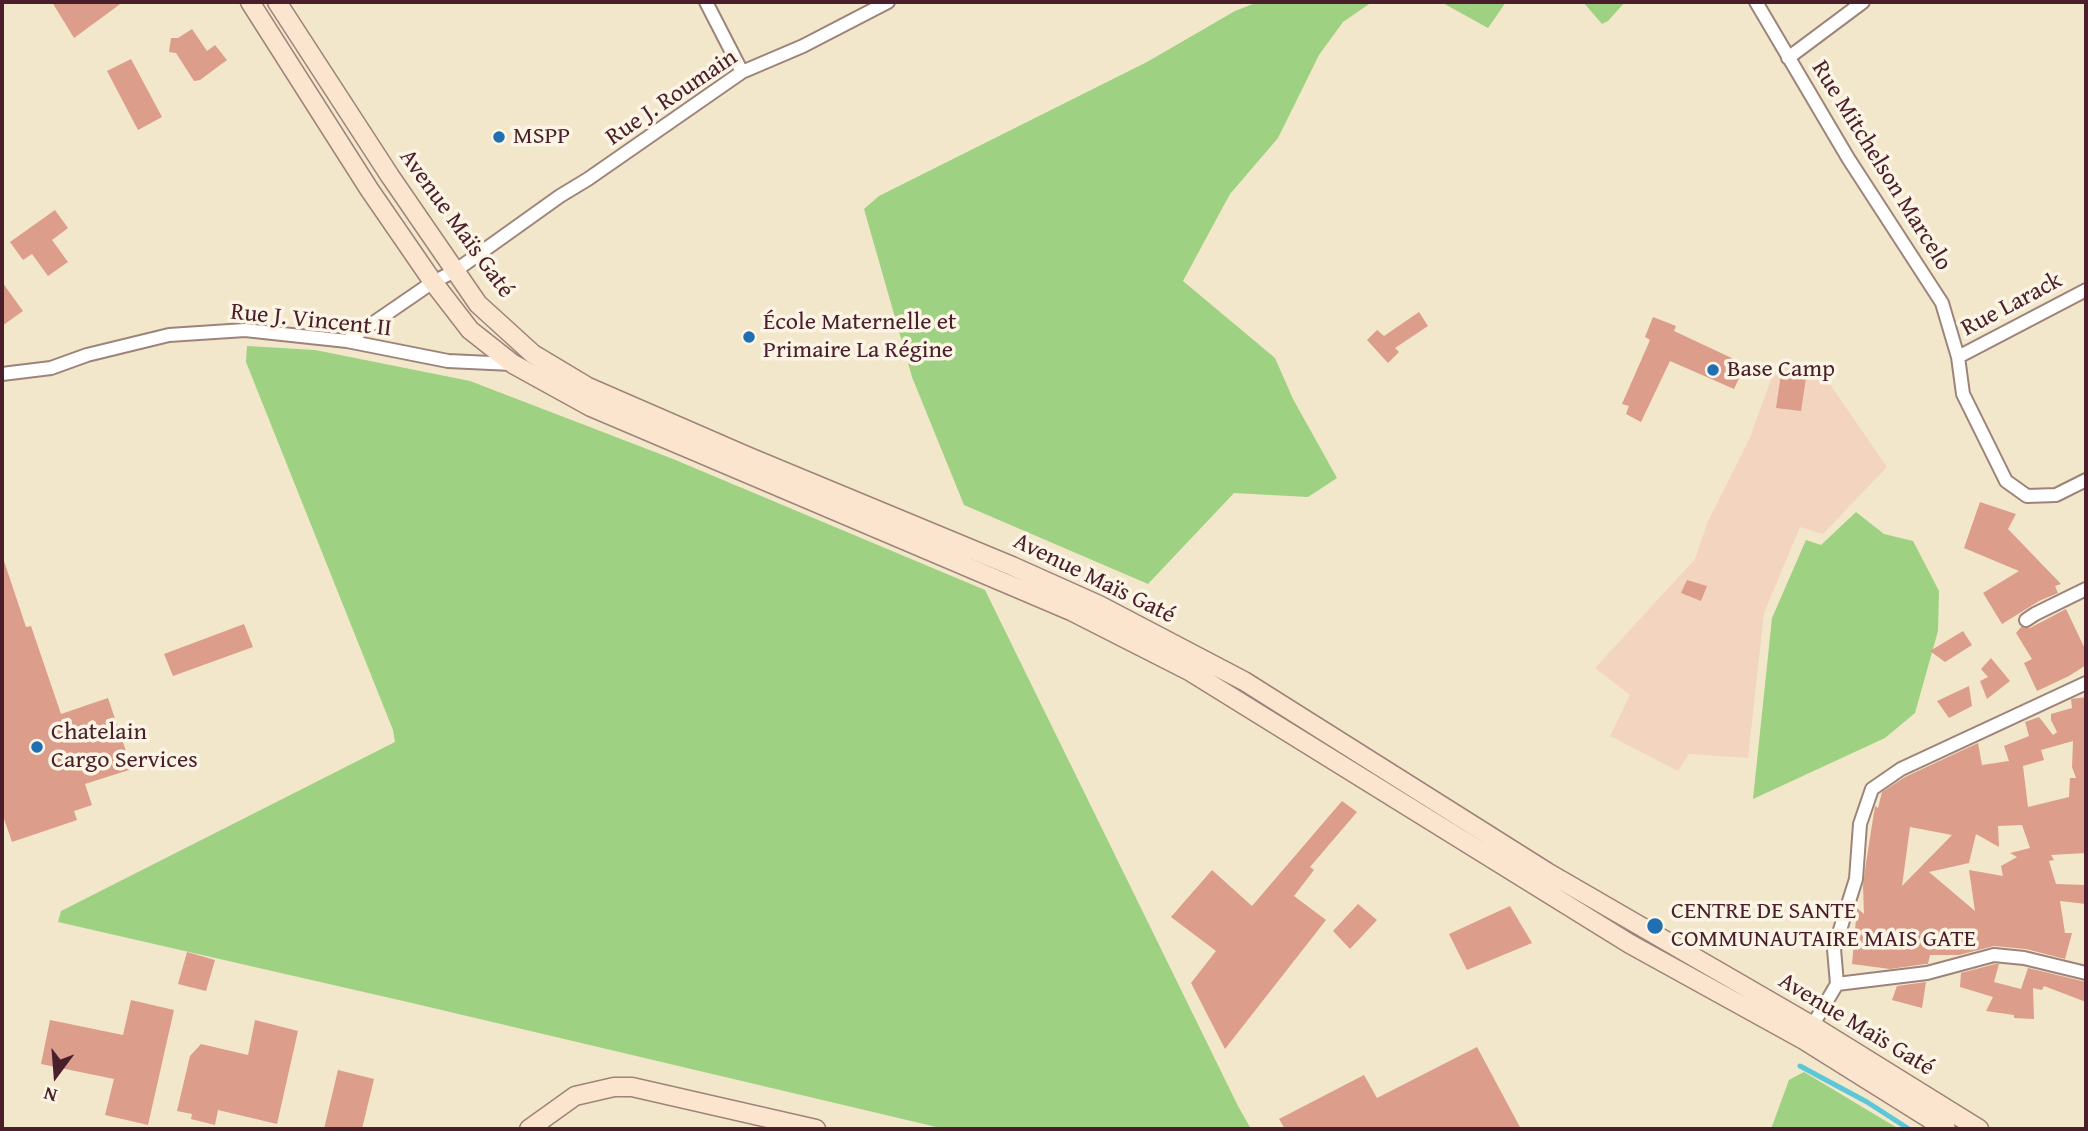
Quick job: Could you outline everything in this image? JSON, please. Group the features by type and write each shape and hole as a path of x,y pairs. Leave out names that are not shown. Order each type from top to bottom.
{"main road":[{"name":"Avenue Maïs Gaté","path":"250,2 369,189 433,282 470,330 513,364 591,407 1071,611 1191,672 1630,944 1808,1033 1946,1129"},
{"name":"Avenue Maïs Gaté","path":"277,2 390,177 478,304 533,354 588,387 1099,605 1244,681 1808,1033 1979,1129"},
{"path":"529,1129 575,1096 614,1087 632,1087 816,1129"}],"street":[{"path":"706,2 742,72"},
{"name":"Rue J. Roumain","path":"347,341 433,282 455,271 742,72 803,46 888,2"},
{"name":"Rue Mitchelson Marcelo","path":"1756,2 1848,158 1942,303 1958,357 1963,394 2006,481 2027,496 2056,495 2086,480"},
{"path":"1788,58 1863,2"},
{"name":"Rue Larack","path":"1958,357 2086,290"},
{"name":"Rue J. Vincent II","path":"2,374 51,368 87,355 169,335 245,330 347,341 448,361 513,364 533,354"},
{"path":"2026,620 2086,589"},
{"path":"1808,1033 1837,984 1834,949 1856,879 1860,824 1872,789 1900,769 2086,683"},
{"path":"1837,984 1927,973 1994,955 2024,958 2086,973"}],"shaded area":[{"path":"1784,364 1820,370 1887,467 1823,534 1800,527 1764,613 1748,758 1689,754 1678,771 1610,736 1630,695 1595,668 1695,559 1708,521 1749,440 1773,374"}],"green space":[{"path":"1258,2 1372,2 1343,22 1319,55 1278,138 1230,194 1183,281 1275,358 1293,399 1337,478 1308,497 1234,493 1148,584 964,505 912,377 864,209 879,196 1147,62 1235,11"},
{"path":"1441,2 1506,2 1488,28"},
{"path":"1583,2 1625,2 1602,24"},
{"path":"247,346 315,350 470,381 673,459 985,590 1251,1129 945,1129 58,922 61,911 395,742 393,730 246,362"},
{"path":"1856,512 1884,534 1913,541 1939,591 1938,631 1915,713 1885,738 1753,799 1772,618 1806,540 1821,545"},
{"path":"1804,1072 1899,1129 1771,1129 1789,1080"}],"building":[{"path":"52,2 123,2 74,38"},
{"path":"192,29 207,51 215,45 227,60 200,80 194,81 176,53 169,52 171,38 178,38"},
{"path":"131,59 162,117 138,130 107,71"},
{"path":"55,210 68,228 52,240 68,262 48,276 32,254 23,260 10,242"},
{"path":"2,282 23,311 2,326"},
{"path":"1419,312 1428,326 1395,348 1399,352 1388,363 1367,340 1377,330 1384,336"},
{"name":"Base Camp","path":"1653,317 1676,326 1674,331 1736,360 1733,367 1742,372 1734,389 1670,361 1641,422 1626,414 1629,406 1622,404 1650,340 1645,337"},
{"path":"1781,374 1806,378 1801,411 1776,408"},
{"path":"1980,502 2016,514 2008,529 2061,584 2055,586 2058,593 2039,601 2002,624 1983,593 2019,571 1964,548"},
{"name":"Chatelain Cargo Services","path":"2,561 26,627 31,626 61,714 108,698 132,769 85,784 92,805 74,811 77,820 12,842 2,813"},
{"path":"1687,580 1707,586 1701,601 1681,593"},
{"path":"2066,609 2086,651 2086,665 2037,691 2024,663 2032,659 2016,633 2021,627 2030,628"},
{"path":"244,624 253,647 173,676 164,654"},
{"path":"1963,631 1972,645 1945,662 1930,651"},
{"path":"1991,658 2010,681 1987,699 1980,681 1988,677 1981,669"},
{"path":"1969,686 1972,706 1949,718 1937,701"},
{"path":"2086,697 2086,853 2051,855 2054,860 2049,861 2056,884 2086,885 2086,904 2060,901 2065,933 2072,933 2065,959 2026,949 1994,946 1959,955 1930,955 1928,964 1890,969 1852,964 1857,908 1864,914 1866,863 1875,806 1878,808 1882,792 1905,777 1978,743 1982,765 2009,761 2004,746 2029,736 2025,722 2039,717 2053,735 2057,732 2051,714 2072,708 2071,699","holes":["2073,741 2072,767 2076,778 2070,778 2069,797 2028,807 2023,766 2044,760 2041,750","2022,825 2030,848 2010,853 2017,857 2001,866 2003,876 1969,870 1975,911 1929,872 1969,863 1976,834 1999,847 1998,826","1910,827 1952,835 1902,886"]},
{"path":"1342,801 1357,812 1310,867 1314,870 1294,896 1326,920 1225,1049 1191,983 1216,951 1171,917 1212,870 1252,906"},
{"path":"1358,904 1377,920 1350,949 1333,931"},
{"path":"1510,906 1532,943 1467,970 1449,934"},
{"path":"187,952 215,960 206,991 178,984"},
{"path":"1999,964 1994,982 2021,989 2028,968 2086,982 2086,1002 2044,986 2042,990 2033,988 2034,1019 2014,1018 2014,1015 1986,1011 1993,997 1960,987 1961,973"},
{"path":"1926,982 1922,1008 1892,1000 1897,986"},
{"path":"131,1000 174,1010 148,1125 105,1115 114,1079 41,1064 50,1020 123,1035"},
{"path":"255,1020 298,1031 277,1124 218,1110 215,1125 191,1119 192,1114 177,1111 190,1056 201,1044 248,1055"},
{"path":"1477,1047 1521,1129 1285,1129 1279,1119 1364,1075 1377,1098"},
{"path":"338,1070 374,1079 362,1129 324,1129"}],"waterway":[{"path":"1800,1066 1867,1102 1909,1129"}],"place":[{"name":"MSPP","path":"499,137"},
{"name":"École Maternelle et Primaire La Régine","path":"749,337"},
{"name":"Base Camp","path":"1713,370"},
{"name":"Chatelain Cargo Services","path":"37,747"},
{"name":"CENTRE DE SANTE COMMUNAUTAIRE MAIS GATE","path":"1655,926"}]}
